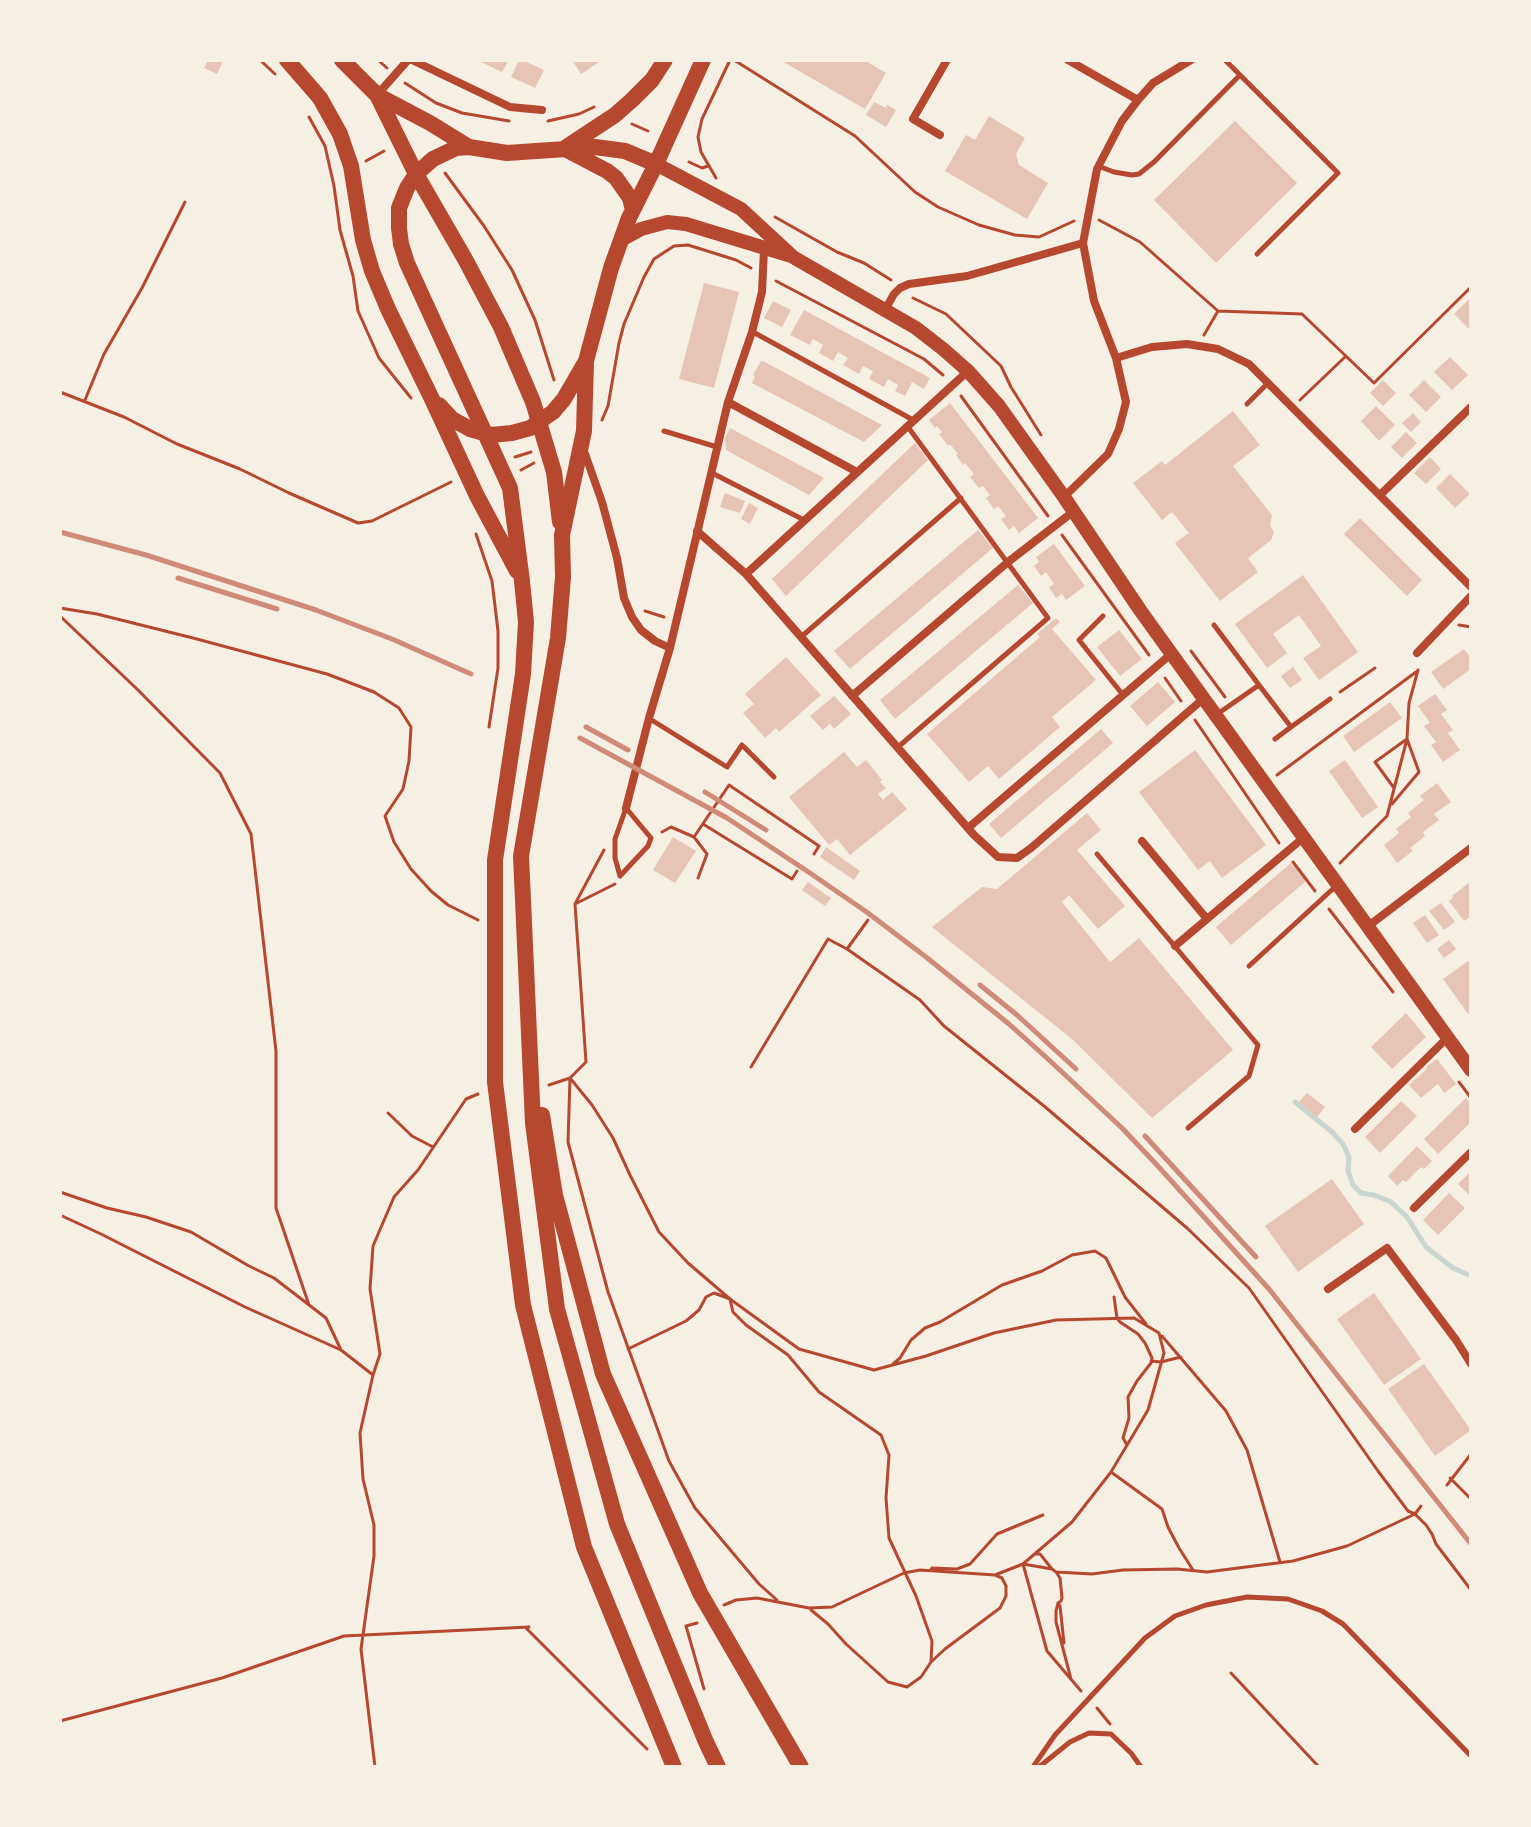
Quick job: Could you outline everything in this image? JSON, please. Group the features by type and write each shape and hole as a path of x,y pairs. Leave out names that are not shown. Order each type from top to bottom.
{"highway":[{"path":"287,60 320,98 357,164 363,240 372,271 477,496 522,581"},
{"path":"342,60 377,95 469,147"},
{"path":"564,149 624,107 652,80 665,60"},
{"path":"562,535 584,431 586,361 611,268 633,210 703,60"},
{"path":"377,95 416,174 501,327 533,402 554,472 562,535 560,623 521,856 533,1123 557,1309 617,1524 718,1767"},
{"path":"656,164 625,151 595,147 507,153 456,148 435,158 416,174 399,208 401,244 407,263 510,488 522,581 526,622 524,661 495,860 495,1082 523,1305 584,1547 672,1762"},
{"path":"564,149 616,178 630,198 633,210"},
{"path":"431,397 452,419 470,429 491,435 512,433 530,428 553,412 586,361"},
{"path":"528,1007 555,1195 603,1374 700,1593 706,1616 801,1767"}],"main road":[{"path":"656,164 741,209 793,257 916,328 968,371 999,406 1215,716 1471,1070"},
{"path":"621,240 641,229 667,222 686,224 793,257"}],"street":[{"path":"377,95 410,60 510,107 542,110"},
{"path":"940,135 913,119 947,60"},
{"path":"1068,60 1138,100"},
{"path":"1064,497 1108,454 1126,402 1116,358 1094,301 1083,243 1098,166 1122,121 1138,100 1153,83 1191,60"},
{"path":"885,310 894,294 909,284 967,276 1083,243"},
{"path":"626,808 670,648 728,402 762,292 764,249"},
{"path":"1116,358 1152,347 1187,344 1218,349 1249,364 1471,587"},
{"path":"746,574 968,371"},
{"path":"728,402 857,472"},
{"path":"1380,495 1471,407"},
{"path":"581,445 602,502 624,598 632,617 641,630 670,648"},
{"path":"852,696 1008,562 1074,511"},
{"path":"697,531 746,574 968,828 998,857 1017,858 1203,699"},
{"path":"1417,653 1471,596"},
{"path":"968,828 1171,654"},
{"path":"1175,946 1303,838"},
{"path":"1142,841 1207,919"},
{"path":"1367,927 1471,848"},
{"path":"1355,1129 1448,1037"},
{"path":"1414,1208 1471,1152"},
{"path":"1328,1289 1387,1248 1471,1364"}],"lane":[{"path":"1225,60 1338,173 1257,254"},
{"path":"1098,166 1114,172 1139,174 1240,75"},
{"path":"752,332 911,424 1048,618 897,748"},
{"path":"1247,404 1268,383"},
{"path":"664,431 717,447"},
{"path":"711,472 804,520"},
{"path":"801,637 961,498"},
{"path":"1103,616 1079,640 1123,695"},
{"path":"1214,625 1291,727"},
{"path":"1215,716 1259,685"},
{"path":"1275,739 1330,699"},
{"path":"649,718 727,767 742,745 774,777"},
{"path":"626,808 651,838 648,846 620,876 615,858 615,839 626,808"},
{"path":"1097,854 1258,1045 1249,1076 1188,1128"},
{"path":"1249,966 1322,900 1333,880"},
{"path":"1036,1767 1055,1735 1145,1638 1175,1616 1206,1605 1247,1597 1288,1599 1322,1611 1343,1624 1471,1756"},
{"path":"1036,1767 1070,1742 1089,1733 1111,1734 1141,1767"}],"path":[{"path":"708,166 698,137 702,119 732,60 855,136 915,192 938,207 991,228 1015,235 1039,237 1088,215 1140,242 1218,311 1302,314 1374,383 1471,287"},
{"path":"625,120 648,131"},
{"path":"357,164 385,151"},
{"path":"450,179 512,270 535,320 556,387"},
{"path":"85,400 104,354 142,288 185,202"},
{"path":"608,406 624,324 654,259 679,244 736,260 924,359 954,385 1157,666 1286,853 1398,999"},
{"path":"1197,345 1218,311"},
{"path":"1292,408 1346,356"},
{"path":"60,392 124,417 177,444 358,523 372,521 453,481"},
{"path":"515,457 534,450"},
{"path":"521,470 537,462"},
{"path":"476,533 492,581 498,631 498,668 489,727"},
{"path":"60,608 180,634 327,674 374,692 399,708 411,727 403,789 385,816 394,842 411,869 431,891 448,905 495,929"},
{"path":"60,616 220,773 251,834 276,1051 276,1208 309,1305"},
{"path":"1333,880 1387,816 1407,739 1409,703 1418,670 1417,653"},
{"path":"1330,699 1375,668"},
{"path":"1265,784 1418,670"},
{"path":"1395,790 1375,762 1407,739"},
{"path":"1390,807 1419,772 1407,739"},
{"path":"694,837 729,785 819,846 814,854"},
{"path":"703,824 792,879 797,871"},
{"path":"651,838 671,827 694,837 707,854 698,878"},
{"path":"575,904 616,884"},
{"path":"847,949 868,920"},
{"path":"751,1067 828,939 920,1000 944,1026 1044,1106 1187,1228 1249,1288 1408,1511 1415,1514 1432,1534 1436,1544 1471,1590"},
{"path":"1454,1073 1471,1098"},
{"path":"779,1601 759,1584 695,1508 669,1461 608,1292 568,1142 570,1078 613,1138 659,1232 688,1263 730,1299 799,1349 874,1370 994,1333 1056,1320 1134,1318 1159,1333 1226,1411 1247,1450 1280,1562"},
{"path":"388,1113 412,1136 433,1147"},
{"path":"60,1192 191,1232 274,1278 326,1318 341,1350"},
{"path":"60,1215 245,1307 341,1350 373,1375 360,1433 363,1479 374,1525 374,1556 361,1649 375,1767"},
{"path":"891,1366 911,1340 925,1328 1002,1285 1042,1271 1072,1255 1095,1251 1106,1258 1125,1297 1149,1327"},
{"path":"628,1349 686,1321 699,1310 706,1297 714,1293 730,1299"},
{"path":"1114,1297 1117,1318 1138,1334 1152,1358 1128,1397 1129,1418 1123,1438 1127,1445"},
{"path":"730,1299 733,1312 788,1355 819,1392 881,1435 889,1455 886,1498 889,1538 916,1596 932,1641 931,1662"},
{"path":"995,1575 1023,1564 1072,1522 1111,1472 1148,1410 1164,1353 1159,1333"},
{"path":"1151,1361 1181,1357"},
{"path":"1447,1485 1471,1454"},
{"path":"1111,1472 1162,1509 1168,1527 1193,1570"},
{"path":"1450,1478 1471,1499"},
{"path":"1023,1564 1092,1574 1123,1570 1207,1572 1293,1561 1347,1546 1415,1514 1421,1506"},
{"path":"931,1570 957,1569 970,1564 997,1534 1043,1515"},
{"path":"1035,1554 1040,1554 1060,1578 1062,1598 1058,1603 1056,1622 1072,1681"},
{"path":"1023,1564 1047,1651 1113,1727"},
{"path":"706,1694 686,1626 736,1600 757,1598 809,1608 832,1607 904,1573 920,1570 995,1575 1002,1578 1006,1586 1006,1596 1000,1608 945,1649 921,1677 907,1687 888,1682 809,1608"},
{"path":"60,1721 222,1678 344,1636 529,1627 526,1628 657,1759 672,1762"},
{"path":"1231,1673 1319,1767"}],"building":[{"path":"208,60 223,61 217,74 204,68"},
{"path":"477,60 509,60 502,72"},
{"path":"519,60 544,70 535,88 511,77"},
{"path":"572,60 602,60 581,74"},
{"path":"780,60 864,60 886,73 865,109"},
{"path":"874,102 896,110 886,127 866,115"},
{"path":"989,116 1025,138 1016,154 1019,165 1048,183 1027,219 945,171 966,135 975,140"},
{"path":"1235,121 1297,183 1216,263 1154,200"},
{"path":"704,283 739,292 714,388 679,379"},
{"path":"1469,299 1471,301 1471,331 1454,314"},
{"path":"773,301 791,310 782,327 764,318"},
{"path":"804,310 930,378 924,389 912,382 905,396 895,391 898,385 888,379 884,387 869,379 873,371 863,366 859,374 843,365 848,358 838,352 833,361 819,353 823,345 813,339 810,345 790,335"},
{"path":"1450,357 1468,375 1452,390 1434,372"},
{"path":"761,361 882,425 864,442 752,383"},
{"path":"1383,380 1396,393 1383,406 1370,393"},
{"path":"1424,380 1441,397 1426,412 1409,395"},
{"path":"950,403 1038,518 1019,533 1014,526 1009,530 1001,519 1006,516 998,506 994,509 986,498 990,495 970,477 974,474 965,463 963,465 958,454 939,434 942,432 929,420"},
{"path":"1376,406 1395,425 1379,441 1361,421"},
{"path":"1233,411 1260,445 1233,466 1272,515 1270,526 1274,532 1271,540 1248,558 1258,572 1220,601 1175,543 1189,533 1172,512 1162,520 1133,483 1162,461 1165,465"},
{"path":"1413,413 1421,422 1411,432 1402,423"},
{"path":"730,428 824,478 809,495 726,450 725,438"},
{"path":"1406,432 1417,443 1402,458 1391,447"},
{"path":"915,443 928,460 786,596 772,579"},
{"path":"1430,457 1441,469 1426,484 1414,473"},
{"path":"1450,474 1470,494 1455,508 1436,488"},
{"path":"725,493 745,501 740,513 720,507"},
{"path":"749,503 758,508 750,524 741,519"},
{"path":"1360,518 1422,580 1407,596 1344,534"},
{"path":"978,530 993,548 850,669 834,651"},
{"path":"1054,544 1085,586 1066,600 1062,594 1056,598 1049,587 1054,584 1046,572 1041,576 1034,566 1039,562 1036,557"},
{"path":"1303,575 1358,652 1319,680 1303,658 1321,646 1299,615 1273,634 1287,653 1267,668 1235,624"},
{"path":"1018,585 1033,603 895,719 880,700"},
{"path":"1056,618 1060,622 1052,629 1096,680 1052,717 1060,727 999,779 988,766 969,782 927,734 1040,637 1037,634"},
{"path":"1119,630 1142,659 1120,676 1097,647"},
{"path":"1464,649 1471,658 1471,669 1443,689 1431,672"},
{"path":"786,657 821,695 779,732 776,728 765,738 743,713 754,704 745,694"},
{"path":"1293,667 1302,680 1290,688 1281,676"},
{"path":"1158,682 1175,702 1147,726 1130,706"},
{"path":"1435,694 1447,710 1441,714 1453,730 1448,733 1460,750 1443,762 1431,745 1436,742 1424,726 1430,723 1418,706"},
{"path":"834,696 851,714 834,729 830,724 823,730 810,716"},
{"path":"1390,702 1402,718 1354,752 1343,736"},
{"path":"1101,729 1113,743 1001,838 989,824"},
{"path":"1195,750 1266,845 1222,878 1210,861 1198,870 1139,792"},
{"path":"844,752 857,767 866,760 886,788 878,794 883,800 892,792 907,809 850,855 837,839 829,845 789,797"},
{"path":"1345,760 1378,807 1362,818 1329,771"},
{"path":"1437,783 1451,802 1434,814 1439,820 1423,832 1425,836 1410,848 1413,851 1397,863 1384,845 1399,833 1396,829 1411,817 1408,813 1424,800 1420,796"},
{"path":"1087,813 1101,830 1077,850 1125,906 1098,929 1069,895 1062,902 1110,962 1139,938 1233,1050 1152,1118 1072,1039 932,927 982,887 997,889"},
{"path":"673,837 696,851 675,883 653,870"},
{"path":"826,847 860,871 854,880 820,857"},
{"path":"1291,863 1306,881 1231,945 1216,927"},
{"path":"1471,881 1471,916 1464,921 1449,901"},
{"path":"808,882 831,898 825,906 802,890"},
{"path":"1441,903 1455,922 1444,930 1429,911"},
{"path":"1425,915 1439,935 1427,943 1413,923"},
{"path":"1449,940 1456,949 1444,958 1437,949"},
{"path":"1468,961 1471,965 1471,1018 1443,979"},
{"path":"1406,1013 1426,1037 1392,1069 1371,1047"},
{"path":"1437,1059 1456,1084 1444,1093 1438,1084 1421,1098 1409,1085"},
{"path":"1307,1093 1325,1107 1317,1117 1299,1102"},
{"path":"1466,1098 1471,1104 1471,1122 1438,1154 1424,1139"},
{"path":"1401,1101 1417,1116 1380,1153 1365,1137"},
{"path":"1417,1146 1432,1161 1397,1186 1388,1176"},
{"path":"1471,1171 1471,1197 1458,1184"},
{"path":"1332,1179 1364,1224 1298,1272 1265,1226"},
{"path":"1449,1193 1465,1208 1438,1235 1423,1220"},
{"path":"1374,1293 1421,1359 1384,1385 1337,1319"},
{"path":"1424,1364 1471,1430 1435,1456 1388,1389"}],"waterway":[{"path":"1295,1102 1343,1144 1349,1157 1348,1171 1353,1185 1361,1193 1391,1202 1407,1217 1426,1247 1453,1268 1471,1276"}],"railway":[{"path":"60,532 146,555 316,610 471,674"},
{"path":"178,578 277,609"},
{"path":"586,727 628,750"},
{"path":"580,738 727,818 810,873 926,957 1048,1059 1122,1128 1269,1289 1471,1544"},
{"path":"705,792 766,830"},
{"path":"980,985 1076,1069"},
{"path":"1145,1136 1256,1257"}]}
